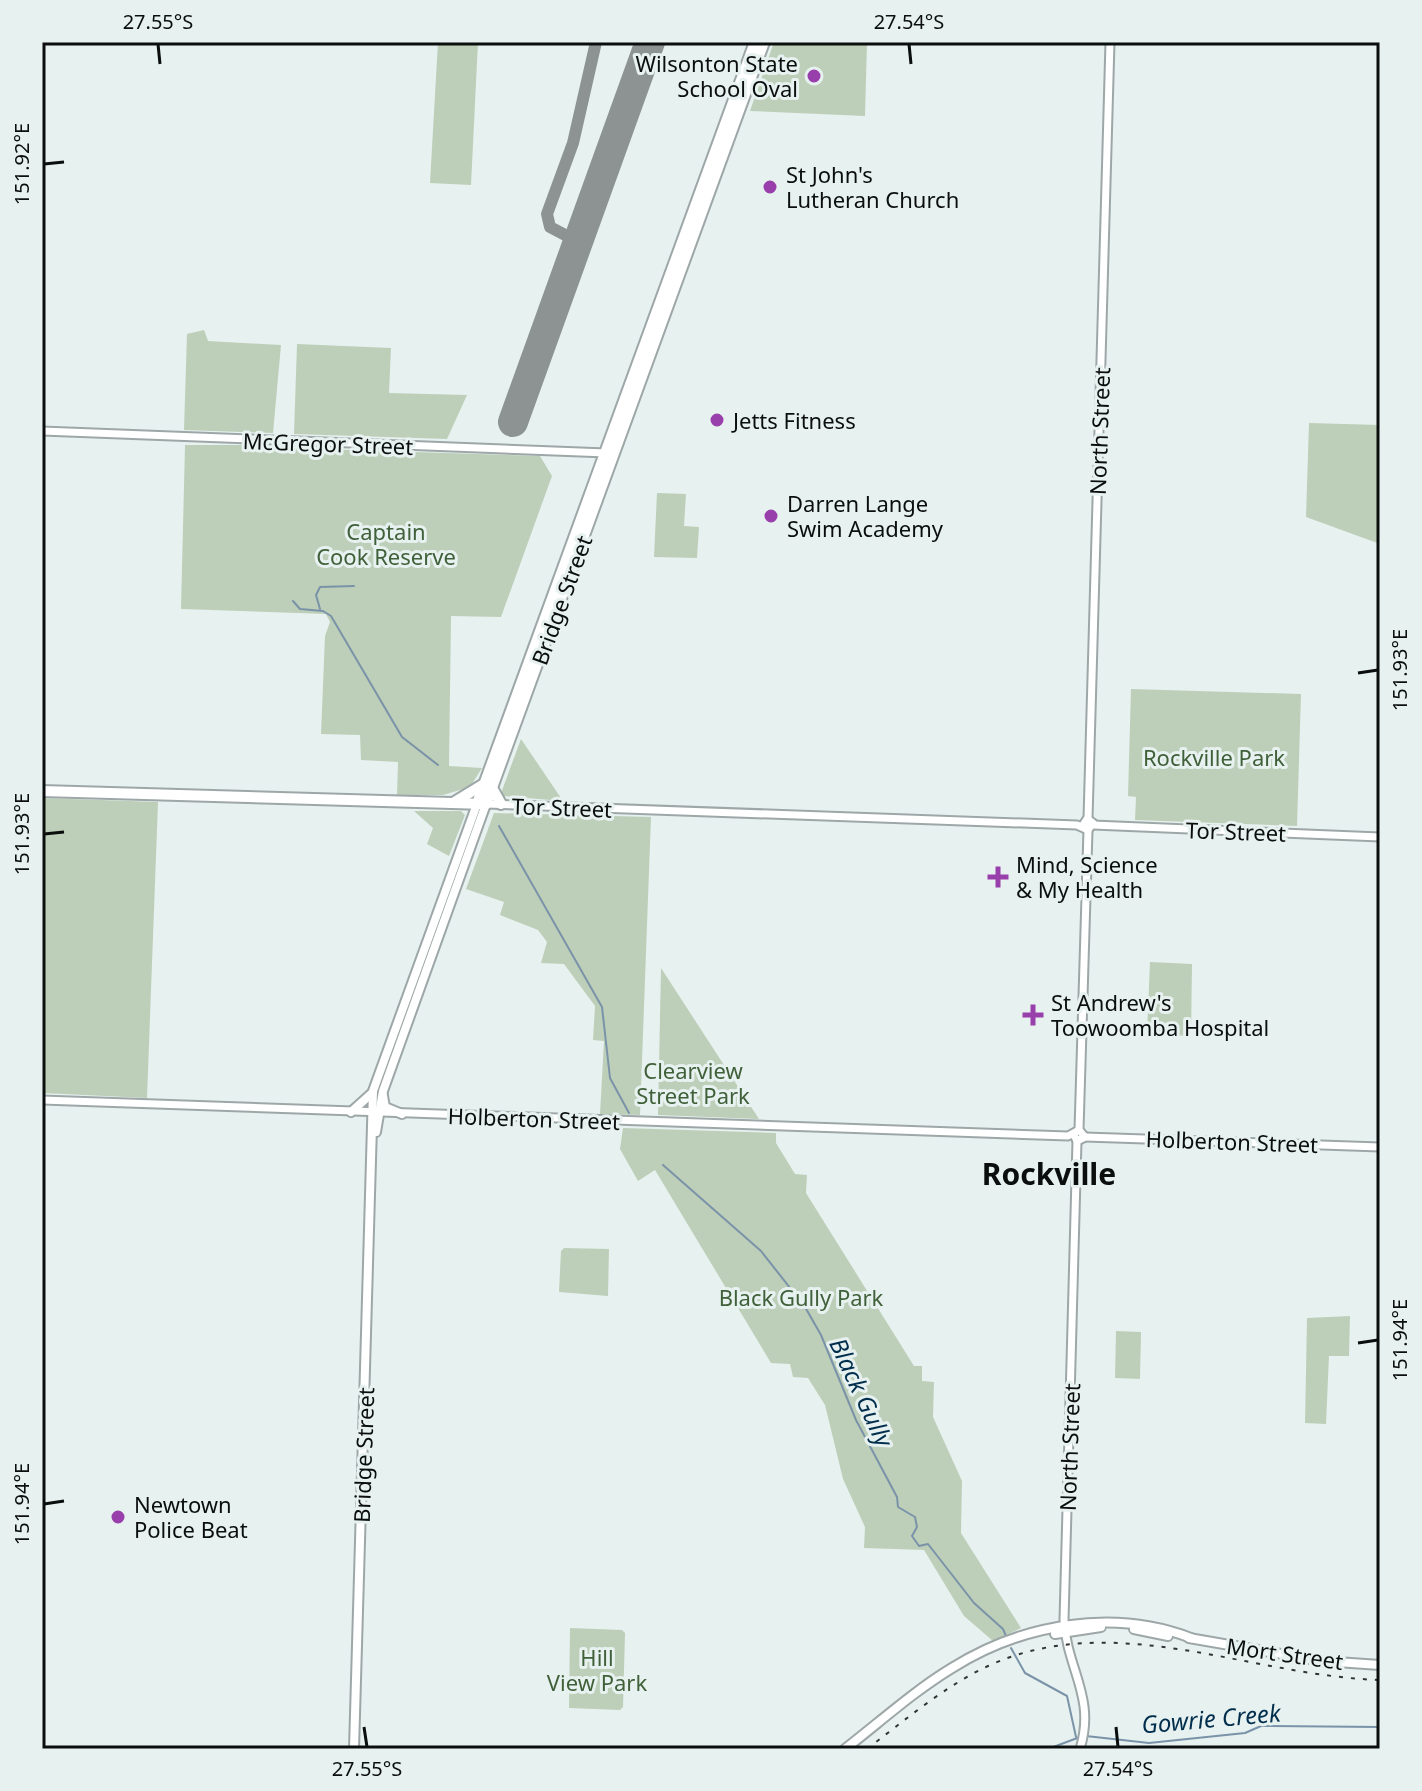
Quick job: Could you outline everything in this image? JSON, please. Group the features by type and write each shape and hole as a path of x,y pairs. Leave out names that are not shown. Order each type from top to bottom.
{"highway":[{"name":"Bridge Street","path":"482,804 755,42"},
{"name":"Bridge Street","path":"609,454 764,42"},
{"path":"457,804 488,786 501,804"},
{"name":"Tor Street","path":"42,791 482,804"}],"main road":[{"path":"457,804 470,821"},
{"name":"Bridge Street","path":"354,1749 375,1112 378,1091 470,821 482,804"},
{"name":"Bridge Street","path":"378,1091 482,804"},
{"path":"351,1112 378,1091 385,1107 402,1114"},
{"name":"Mort Street","path":"845,1749 942,1674 999,1646 1065,1629 1127,1622 1191,1638 1322,1661 1380,1665"}],"street":[{"name":"North Street","path":"1081,1746 1086,1705 1065,1629 1110,42"},
{"name":"McGregor Street","path":"42,431 609,454"},
{"name":"Tor Street","path":"482,804 1380,837"},
{"name":"Holberton Street","path":"42,1100 1380,1147"}],"green space":[{"path":"438,42 478,42 471,185 430,183"},
{"name":"Wilsonton State School Oval","path":"774,42 867,42 865,116 750,111"},
{"path":"204,330 208,341 281,345 273,433 184,430 187,334"},
{"path":"297,344 391,348 389,393 467,395 447,439 294,434"},
{"path":"1309,423 1380,425 1380,544 1306,517"},
{"name":"Captain Cook Reserve","path":"185,445 280,445 286,448 540,456 552,476 501,617 451,616 449,766 482,768 470,787 443,795 397,795 398,762 361,760 360,735 321,734 325,636 330,622 326,614 181,609"},
{"path":"657,493 686,494 684,526 699,527 697,558 654,557"},
{"name":"Rockville Park","path":"1131,689 1301,694 1297,826 1135,820 1136,797 1128,796"},
{"path":"521,739 563,801 503,796 501,793"},
{"path":"42,798 158,802 147,1098 42,1093"},
{"path":"414,811 461,811 465,815 449,856 427,844 433,828"},
{"path":"494,813 651,817 640,1115 600,1114 604,1041 593,1040 595,1006 564,964 541,963 547,942 538,930 500,915 504,902 466,889"},
{"path":"1150,962 1192,964 1191,1036 1147,1034"},
{"name":"Clearview Street Park","path":"661,968 759,1119 658,1115"},
{"name":"Black Gully Park","path":"623,1128 776,1133 776,1143 795,1174 807,1175 806,1193 914,1366 922,1366 922,1381 934,1382 933,1417 962,1481 961,1533 1021,1628 993,1641 964,1616 924,1550 864,1548 865,1527 843,1479 825,1405 808,1378 793,1377 790,1364 771,1363 655,1170 638,1181 620,1149"},
{"path":"564,1248 609,1249 608,1296 559,1292 561,1251"},
{"path":"1350,1316 1349,1356 1329,1356 1326,1424 1305,1423 1307,1318"},
{"path":"1116,1331 1141,1332 1140,1379 1115,1378"},
{"name":"Hill View Park","path":"570,1628 622,1630 625,1633 623,1707 620,1710 569,1708"}],"waterway":[{"path":"320,609 316,595 320,587 354,586"},
{"path":"293,601 300,609 323,611 331,616 402,737 438,765"},
{"name":"Black Gully","path":"499,826 602,1007 610,1078 629,1113"},
{"name":"Black Gully","path":"663,1165 761,1251 805,1307 821,1335 856,1420 897,1497 898,1507 915,1517 917,1527 912,1536 919,1546 928,1544 974,1603 1003,1629 1006,1636"},
{"name":"Black Gully","path":"1011,1648 1025,1673 1067,1696 1076,1737"},
{"name":"Gowrie Creek","path":"1086,1736 1149,1743 1245,1733 1261,1726 1380,1727"},
{"name":"Gowrie Creek","path":"1048,1749 1080,1737"}],"taxiway":[{"path":"595,193 578,235 569,237 550,227 547,214 573,143 596,42"},
{"path":"637,77 649,42"},
{"path":"561,288 575,248 569,237"}],"runway":[{"path":"513,422 650,42"}],"railway":[{"path":"867,1749 941,1693 988,1666 1036,1650 1084,1643 1133,1644 1182,1650 1331,1676 1380,1680"}],"place":[{"name":"Wilsonton State School Oval","path":"814,76"},
{"name":"St John's Lutheran Church","path":"770,187"},
{"name":"Jetts Fitness","path":"717,420"},
{"name":"Darren Lange Swim Academy","path":"771,516"},
{"name":"Mind, Science & My Health","path":"998,877"},
{"name":"St Andrew's Toowoomba Hospital","path":"1033,1015"},
{"name":"Newtown Police Beat","path":"118,1517"}],"district":[{"name":"Rockville","path":"1049,1173"}]}
